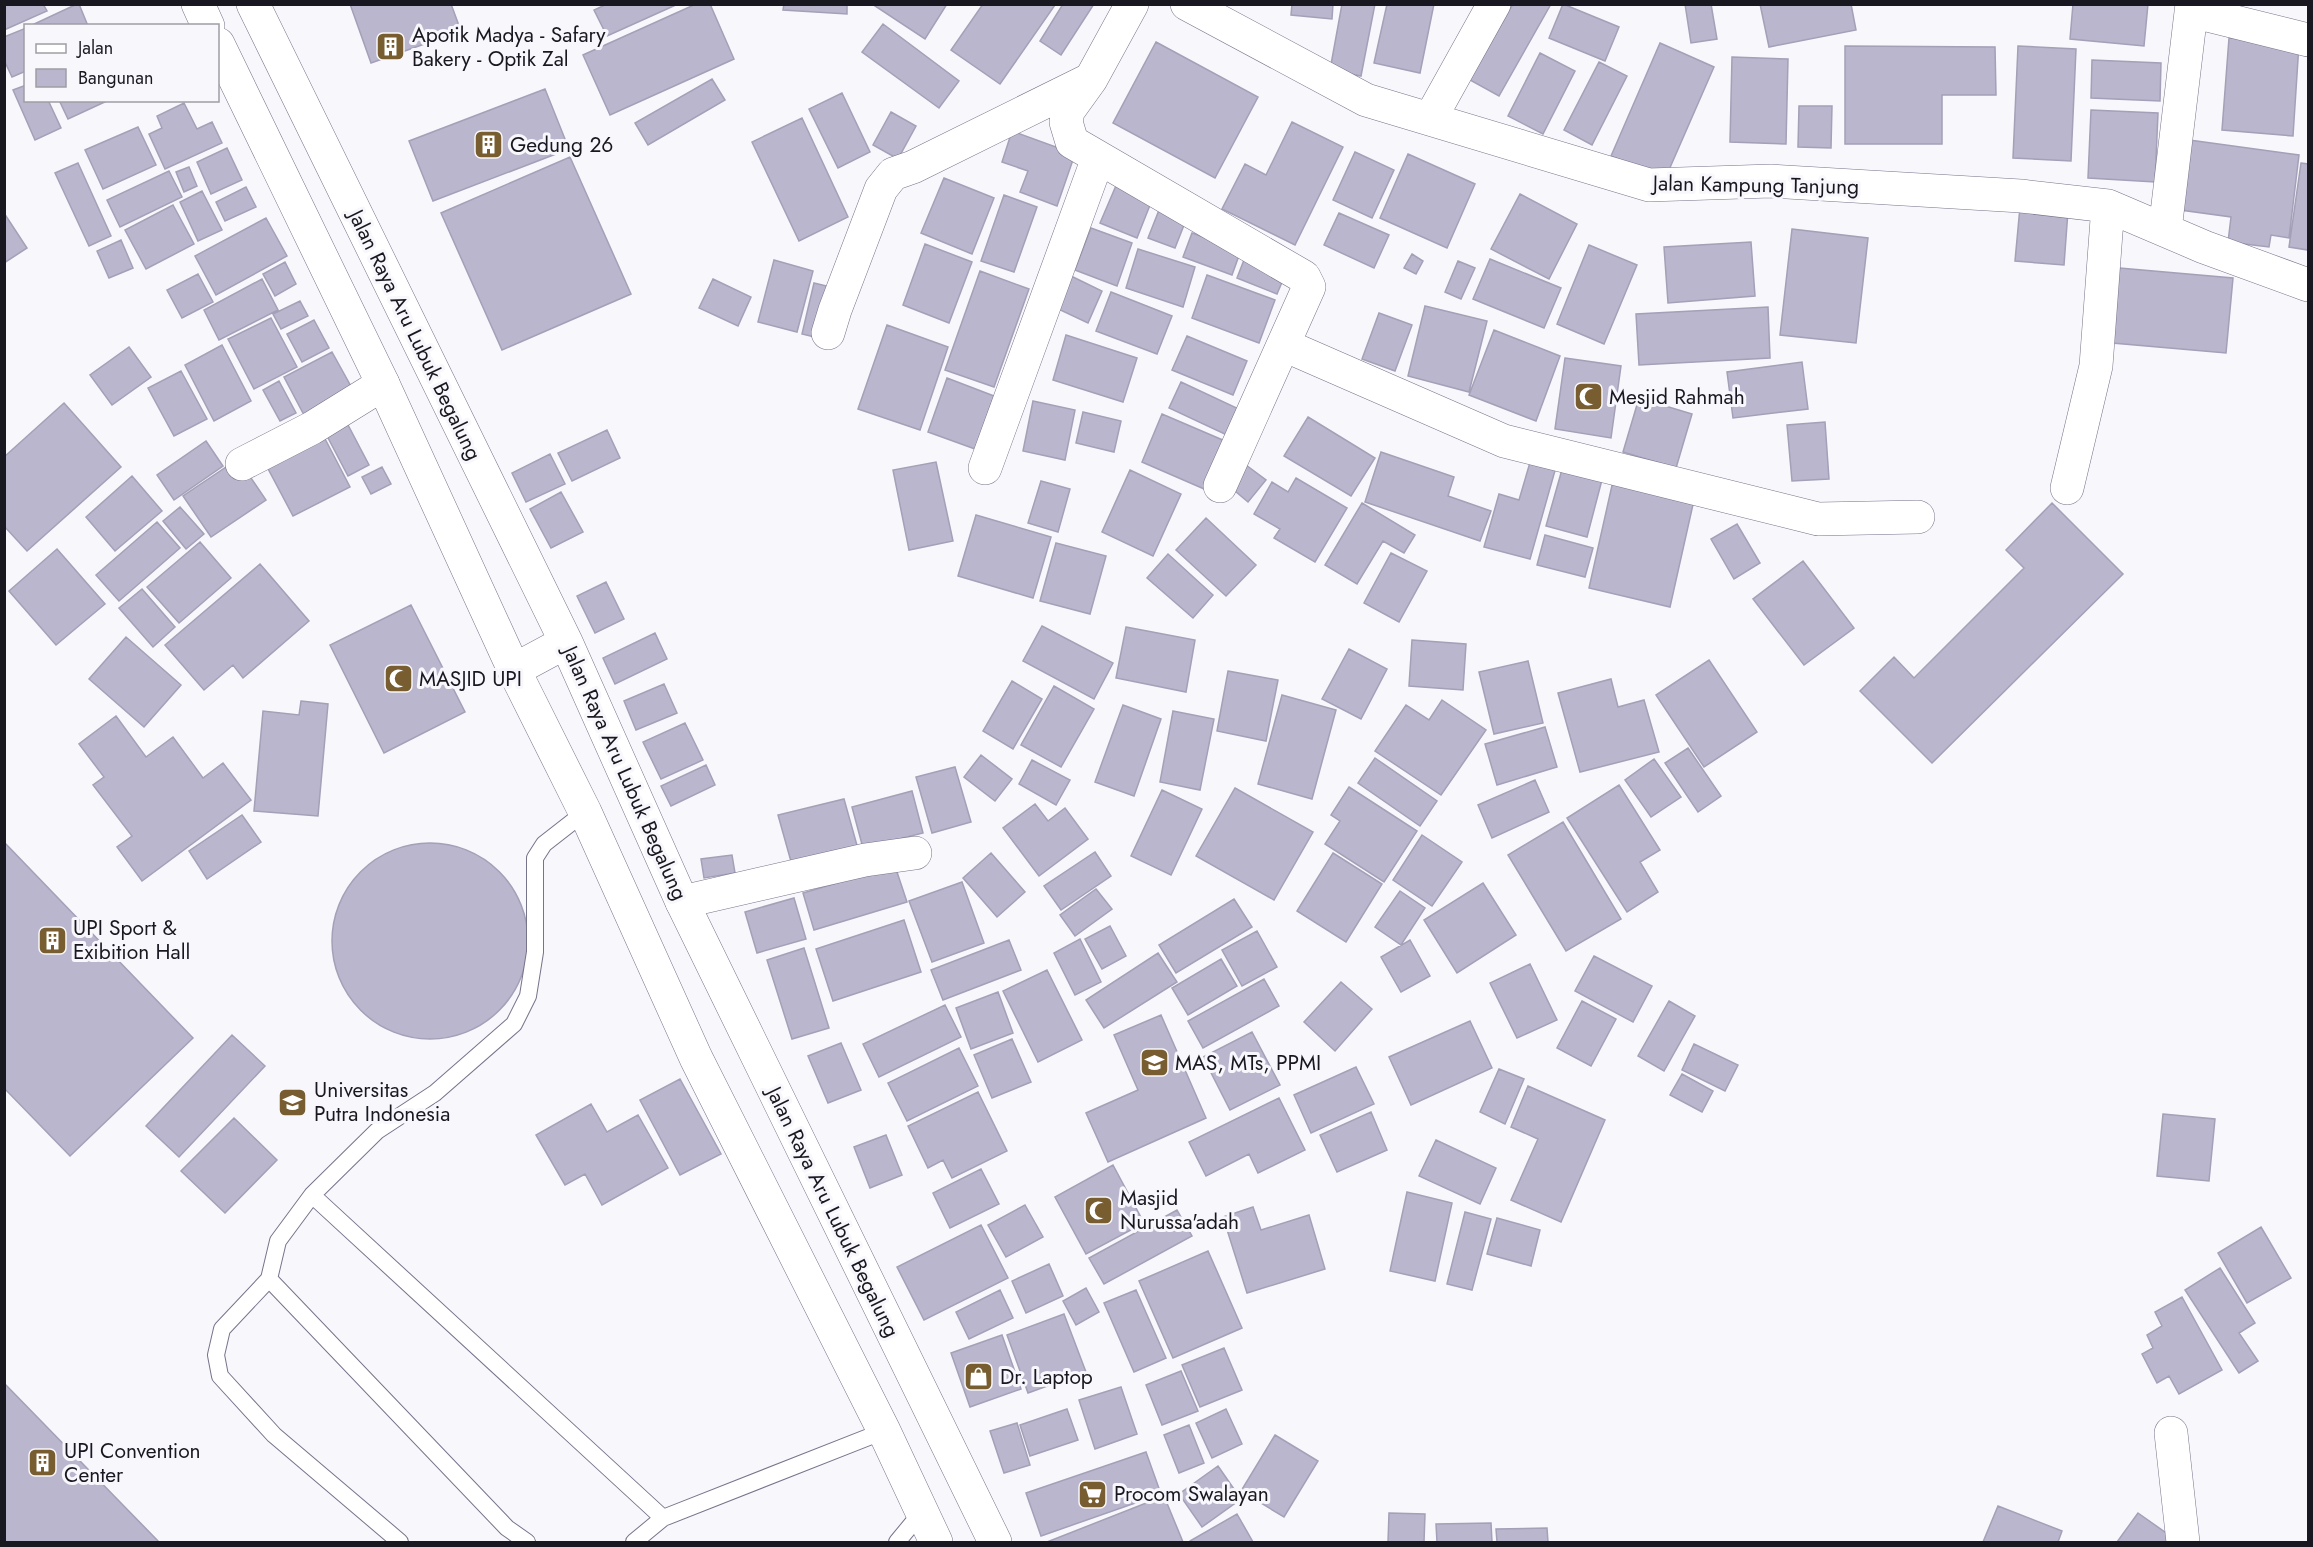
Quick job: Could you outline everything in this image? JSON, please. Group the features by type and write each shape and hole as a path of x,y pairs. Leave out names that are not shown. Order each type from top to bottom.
{"street":[{"path":"198,4 207,24"},
{"name":"Jalan Raya Aru Lubuk Begalung","path":"254,4 566,642 682,902 995,1542"},
{"path":"1132,4 1091,79 1068,111 1066,122 1072,142 1305,277 1309,287 1220,486"},
{"name":"Jalan Kampung Tanjung","path":"1187,4 1366,100 1649,185 1771,181 2021,196 2108,206 2204,247 2308,285"},
{"path":"1430,119 1494,4"},
{"path":"2164,230 2191,8 2308,40"},
{"path":"219,46 383,384 514,670 585,812 696,1058 884,1431 936,1542"},
{"path":"828,333 881,189 893,174 913,167 1091,79"},
{"path":"985,468 1098,158"},
{"path":"2067,488 2096,366 2108,206"},
{"path":"1284,345 1504,441 1818,519 1918,517"},
{"path":"242,464 312,428 383,384"},
{"path":"514,670 566,642"},
{"path":"682,902 865,860 915,853"},
{"path":"2171,1433 2183,1542"}],"lane":[{"path":"400,1542 274,1435 220,1377 216,1355 222,1329 269,1279 278,1241 312,1195 377,1131 435,1093 514,1024 528,996 535,952 535,858 544,844 585,812"},
{"path":"312,1195 663,1518"},
{"path":"269,1279 507,1528 527,1542"},
{"path":"634,1542 663,1518 884,1431"},
{"path":"897,1542 921,1513"}],"building":[{"path":"4,4 43,4 47,11 4,30"},
{"path":"77,4 87,24 34,24"},
{"name":"Apotik Madya - Safary Bakery - Optik Zal","path":"350,4 451,4 461,31 371,63"},
{"path":"607,4 678,4 607,36 594,10"},
{"path":"696,4 710,4 734,59 610,115 583,55"},
{"path":"784,4 847,4 847,14 783,10"},
{"path":"872,4 947,4 925,39"},
{"path":"983,4 1055,5 1000,84 951,50"},
{"path":"1063,4 1094,4 1061,55 1040,41"},
{"path":"1292,4 1333,4 1332,19 1291,15"},
{"path":"1342,4 1375,4 1361,76 1330,70"},
{"path":"1387,4 1434,4 1420,73 1374,63"},
{"path":"1513,4 1551,4 1499,96 1470,80"},
{"path":"1563,4 1619,27 1605,61 1549,38"},
{"path":"1685,4 1711,4 1717,39 1691,43"},
{"path":"1760,4 1851,4 1856,30 1769,47"},
{"path":"2073,4 2148,4 2144,46 2070,39"},
{"path":"883,24 959,81 939,108 862,52"},
{"path":"24,29 24,72 12,77 4,60 4,37"},
{"path":"2229,38 2299,44 2293,136 2222,130"},
{"path":"1156,42 1258,97 1215,178 1113,123"},
{"path":"1660,43 1714,67 1665,179 1611,156"},
{"path":"1845,46 1995,47 1996,95 1942,95 1942,144 1845,144"},
{"path":"2018,46 2076,49 2071,161 2013,158"},
{"path":"1540,53 1575,71 1543,134 1508,116"},
{"path":"1732,57 1788,59 1786,144 1730,142"},
{"path":"2092,60 2161,63 2160,101 2091,98"},
{"path":"1599,62 1627,76 1592,145 1564,130"},
{"path":"712,79 725,100 648,145 635,123"},
{"path":"24,86 24,102 49,102 61,128 35,140 13,90"},
{"name":"Gedung 26","path":"545,89 569,149 433,201 409,141"},
{"path":"842,93 870,152 838,168 809,109"},
{"path":"60,102 105,102 68,119"},
{"path":"184,103 197,129 212,122 222,143 165,169 149,134 162,128 157,116"},
{"path":"1799,106 1832,106 1831,148 1798,147"},
{"path":"2091,110 2158,113 2155,182 2088,178"},
{"path":"891,112 916,126 898,159 873,145"},
{"path":"802,118 848,217 799,241 752,142"},
{"path":"1292,122 1343,147 1295,245 1222,209 1245,164 1266,175"},
{"path":"138,127 156,165 103,189 85,150"},
{"path":"1012,131 1075,154 1057,206 1020,192 1028,171 1002,162"},
{"path":"2182,139 2299,155 2289,238 2271,235 2269,247 2228,242 2231,217 2173,209"},
{"path":"227,148 242,180 211,194 197,162"},
{"path":"1355,152 1394,170 1372,218 1333,200"},
{"path":"1408,154 1475,184 1447,248 1380,218"},
{"path":"570,157 631,294 502,350 441,213"},
{"path":"78,163 111,236 89,246 55,173"},
{"path":"2301,163 2308,164 2308,250 2289,247"},
{"path":"189,167 197,186 184,192 176,172"},
{"path":"169,171 182,197 120,227 107,200"},
{"path":"944,178 994,198 972,254 921,233"},
{"path":"1118,181 1154,195 1137,238 1100,223"},
{"path":"246,187 256,207 225,221 216,202"},
{"path":"202,191 222,230 198,241 180,202"},
{"path":"1520,194 1577,224 1549,279 1491,249"},
{"path":"1004,195 1037,207 1014,272 981,261"},
{"path":"173,205 194,244 146,269 125,230"},
{"path":"1161,205 1188,215 1175,248 1148,238"},
{"path":"2020,207 2068,211 2064,265 2015,261"},
{"path":"4,213 27,248 4,263"},
{"path":"1339,213 1389,235 1374,268 1324,245"},
{"path":"266,218 287,256 216,295 195,256"},
{"path":"1091,228 1132,243 1117,286 1075,270"},
{"path":"1792,229 1868,238 1856,343 1780,335"},
{"path":"1192,233 1241,250 1232,275 1183,257"},
{"path":"121,240 133,268 109,278 97,251"},
{"path":"1751,242 1755,296 1668,303 1664,247"},
{"path":"925,244 972,262 949,323 903,305"},
{"path":"1589,245 1637,265 1604,344 1557,324"},
{"path":"1138,249 1195,267 1183,307 1126,288"},
{"path":"1247,252 1288,268 1277,294 1237,278"},
{"path":"1412,254 1423,261 1416,274 1404,268"},
{"path":"1490,259 1561,288 1544,328 1473,299"},
{"path":"774,260 813,271 797,332 758,322"},
{"path":"1458,261 1475,268 1461,299 1445,292"},
{"path":"285,262 296,284 275,296 263,274"},
{"path":"2108,267 2233,278 2226,353 2101,342"},
{"path":"980,271 1029,289 994,387 945,370"},
{"path":"198,274 213,302 182,318 167,290"},
{"path":"1207,275 1275,300 1259,343 1192,318"},
{"path":"1071,276 1102,291 1088,323 1056,308"},
{"path":"262,279 278,310 219,340 204,310"},
{"path":"713,279 751,297 738,326 699,308"},
{"path":"814,283 835,288 823,339 802,334"},
{"path":"1111,292 1172,316 1157,354 1096,331"},
{"path":"300,301 308,316 281,329 273,314"},
{"path":"1425,306 1487,321 1469,392 1408,376"},
{"path":"1768,307 1770,358 1639,365 1636,314"},
{"path":"1379,313 1412,325 1395,371 1362,359"},
{"path":"271,318 297,367 254,389 228,339"},
{"path":"314,320 329,348 302,362 287,334"},
{"path":"887,325 948,347 920,430 858,409"},
{"path":"1494,330 1560,356 1536,421 1469,395"},
{"path":"1066,335 1137,358 1123,402 1053,380"},
{"path":"1187,336 1247,361 1233,395 1172,370"},
{"path":"222,345 251,401 214,421 185,365"},
{"path":"129,347 151,377 112,405 90,375"},
{"path":"332,352 353,390 304,415 284,377"},
{"name":"Mesjid Rahmah","path":"1565,358 1621,366 1611,438 1555,429"},
{"path":"1802,362 1808,409 1733,418 1727,372"},
{"path":"181,371 207,419 174,436 148,388"},
{"path":"947,378 994,396 975,449 928,432"},
{"path":"279,381 296,413 280,421 263,390"},
{"path":"1181,382 1241,410 1229,436 1169,408"},
{"path":"1639,398 1692,414 1676,468 1623,452"},
{"path":"1033,401 1075,410 1065,460 1023,451"},
{"path":"64,403 121,467 27,551 4,526 4,457"},
{"path":"1083,412 1121,421 1114,452 1076,443"},
{"path":"1162,414 1232,444 1211,492 1142,462"},
{"path":"1308,417 1375,458 1351,496 1284,456"},
{"path":"1825,422 1829,479 1792,481 1787,425"},
{"path":"347,423 369,465 348,476 326,434"},
{"path":"607,430 620,458 572,481 558,453"},
{"path":"322,433 350,487 293,516 265,463"},
{"path":"206,441 223,466 174,500 157,475"},
{"path":"1381,452 1454,477 1448,496 1491,511 1480,541 1365,502"},
{"path":"550,454 565,484 526,502 512,473"},
{"path":"238,459 266,500 211,537 183,496"},
{"path":"1531,459 1556,467 1530,559 1484,547 1499,494 1519,500"},
{"path":"936,462 953,541 909,550 893,470"},
{"path":"1246,465 1266,480 1248,502 1229,486"},
{"path":"1563,466 1603,476 1587,537 1546,526"},
{"path":"382,467 391,484 371,494 362,477"},
{"path":"1130,470 1181,494 1153,556 1102,532"},
{"path":"132,476 162,511 115,551 86,517"},
{"path":"1296,478 1347,508 1315,562 1274,538 1280,529 1254,514 1272,482 1288,492"},
{"path":"1041,481 1070,489 1058,532 1028,523"},
{"path":"1613,481 1694,500 1670,607 1589,588"},
{"path":"561,492 583,532 551,548 530,509"},
{"path":"1362,503 1415,535 1404,553 1383,541 1357,584 1325,565"},
{"path":"2052,503 2123,574 1932,763 1860,691 1894,657 1914,678 2024,568 2006,550"},
{"path":"180,507 204,534 186,549 163,521"},
{"path":"976,515 1051,537 1033,598 958,576"},
{"path":"1206,518 1256,565 1226,596 1176,550"},
{"path":"157,522 180,548 119,601 96,575"},
{"path":"1737,524 1760,563 1734,579 1711,539"},
{"path":"1545,535 1593,548 1585,577 1537,565"},
{"path":"200,542 231,578 179,623 147,587"},
{"path":"1056,543 1106,556 1090,614 1040,601"},
{"path":"57,549 105,604 56,645 9,591"},
{"path":"1391,553 1427,571 1399,622 1364,603"},
{"path":"1168,554 1213,595 1193,618 1147,578"},
{"path":"1803,561 1854,628 1804,665 1753,599"},
{"path":"260,564 309,621 243,678 233,665 204,690 165,645"},
{"path":"606,582 624,619 595,633 577,596"},
{"path":"142,589 175,627 153,647 119,608"},
{"name":"MASJID UPI","path":"411,605 465,712 384,753 330,645"},
{"path":"1042,626 1113,663 1094,699 1023,661"},
{"path":"1126,627 1195,640 1186,692 1116,678"},
{"path":"655,633 667,659 615,684 603,658"},
{"path":"126,637 181,685 144,727 89,679"},
{"path":"1412,640 1466,644 1463,690 1409,686"},
{"path":"1349,649 1387,669 1361,719 1322,699"},
{"path":"1709,660 1757,732 1704,767 1656,695"},
{"path":"1528,661 1543,723 1494,734 1479,672"},
{"path":"1228,671 1278,680 1266,741 1217,731"},
{"path":"1611,679 1618,707 1644,700 1659,752 1580,772 1558,693"},
{"path":"1012,681 1042,699 1013,749 983,731"},
{"path":"664,684 677,713 636,730 624,701"},
{"path":"1054,686 1094,709 1061,767 1021,745"},
{"path":"1282,695 1336,710 1312,799 1258,784"},
{"path":"1442,700 1486,730 1441,795 1375,751 1406,705 1429,720"},
{"path":"301,701 328,704 318,816 254,811 263,711 299,715"},
{"path":"1123,705 1161,719 1134,796 1095,782"},
{"path":"1173,711 1214,719 1200,790 1160,782"},
{"path":"116,716 146,757 173,737 203,778 223,763 251,800 142,881 117,847 132,836 93,785 104,777 79,744"},
{"path":"685,723 703,760 661,779 643,742"},
{"path":"1545,727 1557,767 1497,785 1485,744"},
{"path":"1688,748 1721,796 1698,812 1665,763"},
{"path":"981,755 1012,779 995,801 964,777"},
{"path":"1375,758 1437,801 1420,826 1358,783"},
{"path":"1654,759 1681,797 1651,817 1625,780"},
{"path":"1032,760 1070,780 1056,805 1019,784"},
{"path":"706,765 715,785 671,806 661,786"},
{"path":"955,767 971,822 932,833 916,777"},
{"path":"1535,780 1549,812 1492,838 1478,805"},
{"path":"1619,785 1660,850 1640,862 1658,892 1627,912 1567,818"},
{"path":"1349,787 1417,831 1384,882 1325,844 1340,821 1331,815"},
{"path":"1235,788 1313,832 1274,900 1196,856"},
{"path":"1162,790 1202,809 1171,875 1131,856"},
{"path":"912,791 923,833 863,848 852,807"},
{"path":"844,799 858,849 792,865 778,815"},
{"path":"1035,804 1048,821 1065,808 1088,839 1039,876 1003,828"},
{"path":"242,815 261,842 207,879 189,851"},
{"path":"1563,822 1621,919 1566,951 1508,855"},
{"path":"1422,835 1462,862 1432,906 1393,880"},
{"name":"UPI Sport & Exibition Hall","path":"4,842 193,1038 70,1156 4,1088"},
{"path":"430,843 449,845 476,855 492,865 506,879 520,904 526,922 528,941 526,960 516,987 506,1003 492,1017 467,1031 449,1037 430,1039 411,1037 384,1027 368,1017 354,1003 340,978 334,960 332,941 334,922 344,895 354,879 368,865 393,851 411,845"},
{"path":"1095,852 1111,876 1061,910 1044,886"},
{"path":"991,853 1025,892 997,917 963,878"},
{"path":"1333,853 1382,884 1346,942 1297,911"},
{"path":"732,855 735,873 704,878 701,859"},
{"path":"895,866 907,902 814,930 803,893"},
{"path":"962,882 984,943 932,962 909,901"},
{"path":"1483,883 1516,935 1457,973 1424,920"},
{"path":"1096,889 1112,909 1075,936 1060,915"},
{"path":"1400,891 1425,908 1401,945 1375,927"},
{"path":"794,898 806,939 757,953 745,912"},
{"path":"1234,899 1252,927 1176,973 1159,945"},
{"path":"904,920 921,972 833,1001 816,949"},
{"path":"1110,926 1126,956 1102,969 1085,939"},
{"path":"1257,931 1277,967 1242,986 1222,950"},
{"path":"1080,939 1101,982 1075,995 1054,953"},
{"path":"1009,940 1021,970 943,1000 931,970"},
{"path":"1410,940 1430,976 1401,992 1381,957"},
{"path":"804,948 829,1028 792,1039 767,960"},
{"path":"1158,953 1177,982 1104,1028 1086,1000"},
{"path":"1594,956 1652,986 1633,1022 1575,991"},
{"path":"1221,959 1237,986 1188,1015 1172,988"},
{"path":"1530,964 1557,1020 1517,1038 1490,983"},
{"path":"1047,970 1082,1040 1038,1062 1003,991"},
{"path":"1264,979 1279,1006 1203,1048 1188,1021"},
{"path":"1341,982 1372,1009 1335,1051 1304,1022"},
{"path":"998,992 1013,1033 971,1049 956,1008"},
{"path":"1582,1001 1616,1019 1591,1066 1557,1048"},
{"path":"1669,1001 1695,1016 1664,1071 1638,1056"},
{"path":"945,1005 961,1037 879,1077 863,1044"},
{"name":"MAS, MTs, PPMI","path":"1161,1015 1206,1118 1108,1162 1086,1113 1138,1090 1114,1035"},
{"path":"1470,1021 1492,1068 1411,1105 1389,1057"},
{"path":"1252,1032 1280,1085 1230,1110 1203,1057"},
{"path":"232,1035 265,1066 179,1157 146,1126"},
{"path":"1012,1039 1031,1082 992,1098 974,1055"},
{"path":"841,1043 861,1090 828,1103 808,1056"},
{"path":"1694,1044 1738,1065 1725,1091 1682,1070"},
{"path":"959,1048 978,1086 907,1121 888,1083"},
{"path":"1356,1067 1374,1104 1311,1133 1294,1095"},
{"path":"1499,1069 1524,1079 1505,1124 1480,1112"},
{"path":"1682,1074 1713,1091 1702,1112 1670,1095"},
{"path":"680,1079 721,1154 680,1175 640,1100"},
{"path":"1528,1086 1605,1120 1561,1222 1511,1200 1538,1139 1511,1127"},
{"path":"978,1092 1007,1151 952,1178 943,1160 928,1168 908,1126"},
{"path":"1279,1098 1305,1150 1258,1173 1249,1154 1206,1176 1189,1142"},
{"path":"591,1104 607,1132 638,1115 668,1168 602,1205 585,1174 565,1185 536,1135"},
{"path":"1371,1112 1387,1150 1337,1172 1320,1135"},
{"path":"2163,1114 2215,1119 2209,1181 2157,1176"},
{"path":"234,1118 277,1160 225,1213 181,1171"},
{"path":"886,1135 902,1175 870,1188 854,1147"},
{"path":"1436,1140 1496,1168 1480,1204 1419,1176"},
{"name":"Masjid Nurussa'adah","path":"1113,1165 1144,1223 1086,1254 1055,1197"},
{"path":"981,1169 999,1204 950,1228 933,1193"},
{"path":"1407,1192 1452,1203 1435,1281 1390,1271"},
{"path":"1025,1205 1043,1237 1006,1257 988,1225"},
{"path":"1253,1207 1261,1230 1309,1215 1325,1269 1247,1293 1223,1217"},
{"path":"1177,1210 1192,1236 1104,1284 1089,1258"},
{"path":"1465,1212 1491,1219 1472,1290 1447,1284"},
{"path":"1497,1218 1540,1230 1531,1266 1487,1254"},
{"path":"981,1225 1008,1278 924,1320 897,1267"},
{"path":"2261,1227 2291,1278 2247,1303 2218,1253"},
{"path":"1208,1251 1242,1328 1173,1358 1139,1281"},
{"path":"1049,1264 1063,1296 1026,1313 1012,1281"},
{"path":"2220,1268 2255,1323 2239,1333 2258,1361 2239,1373 2185,1290"},
{"path":"1086,1288 1099,1312 1076,1325 1063,1301"},
{"path":"1000,1290 1013,1318 969,1339 956,1312"},
{"path":"1136,1290 1166,1358 1134,1372 1104,1303"},
{"path":"2182,1297 2222,1370 2179,1394 2169,1376 2157,1383 2142,1354 2153,1348 2147,1335 2162,1326 2155,1312"},
{"path":"1064,1314 1086,1372 1028,1393 1007,1335"},
{"path":"1002,1335 1021,1389 970,1407 951,1353"},
{"path":"1224,1348 1242,1390 1200,1407 1182,1365"},
{"path":"1181,1371 1198,1411 1162,1425 1146,1385"},
{"name":"UPI Convention Center","path":"4,1383 159,1542 4,1542"},
{"path":"1121,1387 1137,1434 1095,1449 1079,1400"},
{"path":"1067,1409 1078,1440 1030,1456 1020,1425"},
{"path":"1226,1409 1242,1444 1212,1458 1196,1423"},
{"path":"1017,1423 1030,1465 1004,1473 990,1431"},
{"path":"1189,1425 1204,1463 1179,1473 1164,1435"},
{"path":"1275,1435 1318,1461 1284,1517 1241,1491"},
{"name":"Procom Swalayan","path":"1146,1452 1161,1494 1041,1536 1026,1493"},
{"path":"1218,1466 1241,1499 1202,1527 1179,1494"},
{"path":"1164,1496 1183,1542 1047,1542"},
{"path":"1998,1506 2062,1531 2058,1542 1983,1542"},
{"path":"1389,1513 1425,1514 1424,1542 1388,1542"},
{"path":"2138,1513 2179,1542 2117,1542"},
{"path":"1237,1514 1253,1542 1190,1542 1190,1541"},
{"path":"1491,1523 1492,1542 1437,1542 1436,1524"},
{"path":"1547,1528 1548,1542 1497,1542 1496,1529"}],"place":[{"name":"Apotik Madya - Safary Bakery - Optik Zal","path":"391,47"},
{"name":"Gedung 26","path":"489,145"},
{"name":"Mesjid Rahmah","path":"1588,397"},
{"name":"MASJID UPI","path":"398,679"},
{"name":"UPI Sport & Exibition Hall","path":"52,940"},
{"name":"MAS, MTs, PPMI","path":"1154,1063"},
{"name":"Universitas Putra Indonesia","path":"293,1102"},
{"name":"Masjid Nurussa'adah","path":"1099,1210"},
{"name":"Dr. Laptop","path":"979,1377"},
{"name":"UPI Convention Center","path":"43,1463"},
{"name":"Procom Swalayan","path":"1093,1494"}]}
